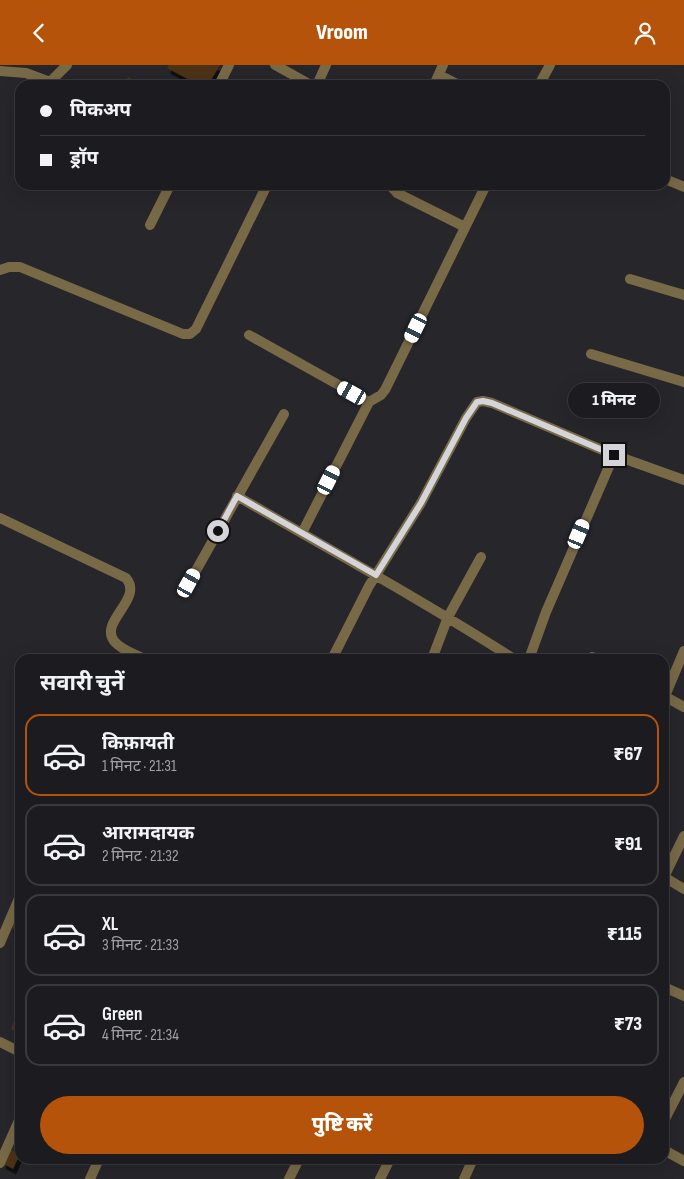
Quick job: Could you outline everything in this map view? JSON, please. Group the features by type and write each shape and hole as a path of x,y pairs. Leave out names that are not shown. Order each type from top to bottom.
{"street":[{"path":"56,80 67,65"},
{"path":"222,80 229,65"},
{"path":"275,65 302,80"},
{"path":"319,80 326,65"},
{"path":"542,80 550,65"},
{"path":"0,71 19,68 46,80"},
{"path":"441,70 453,80"},
{"path":"670,181 684,187"},
{"path":"150,225 168,190"},
{"path":"0,270 8,267 24,269 183,335 190,335 196,329 265,190"},
{"path":"394,190 465,227"},
{"path":"302,533 369,402 381,395 385,390 484,190"},
{"path":"630,279 684,295"},
{"path":"249,335 369,402"},
{"path":"591,354 684,382"},
{"path":"335,654 376,575 421,503 466,418 477,402 492,403 614,455 684,480"},
{"path":"189,583 284,414"},
{"path":"531,654 546,612 614,455"},
{"path":"237,496 448,617 506,654"},
{"path":"0,518 126,577 131,588 128,599 112,625 111,632 112,638 121,648 134,654"},
{"path":"434,654 448,617 481,557"},
{"path":"669,685 684,651"},
{"path":"669,699 684,707"},
{"path":"669,867 684,837"},
{"path":"669,880 684,889"},
{"path":"0,943 4,925 15,905"},
{"path":"669,989 684,996"},
{"path":"0,1042 15,1050"},
{"path":"669,1111 684,1082"},
{"path":"0,1163 15,1129"},
{"path":"669,1153 684,1161"},
{"path":"90,1179 97,1164"},
{"path":"289,1179 296,1164"},
{"path":"380,1179 388,1164"},
{"path":"464,1179 471,1164"}],"building":[{"path":"169,65 220,65 211,80 190,80 167,68"},
{"path":"15,916 15,929 10,927"},
{"path":"15,1019 15,1031 11,1029"},
{"path":"10,1149 15,1152 15,1164 13,1169 2,1163"}],"route":[{"path":"218,531 237,496 376,575 421,503 466,418 479,401 492,403 614,455"}]}
